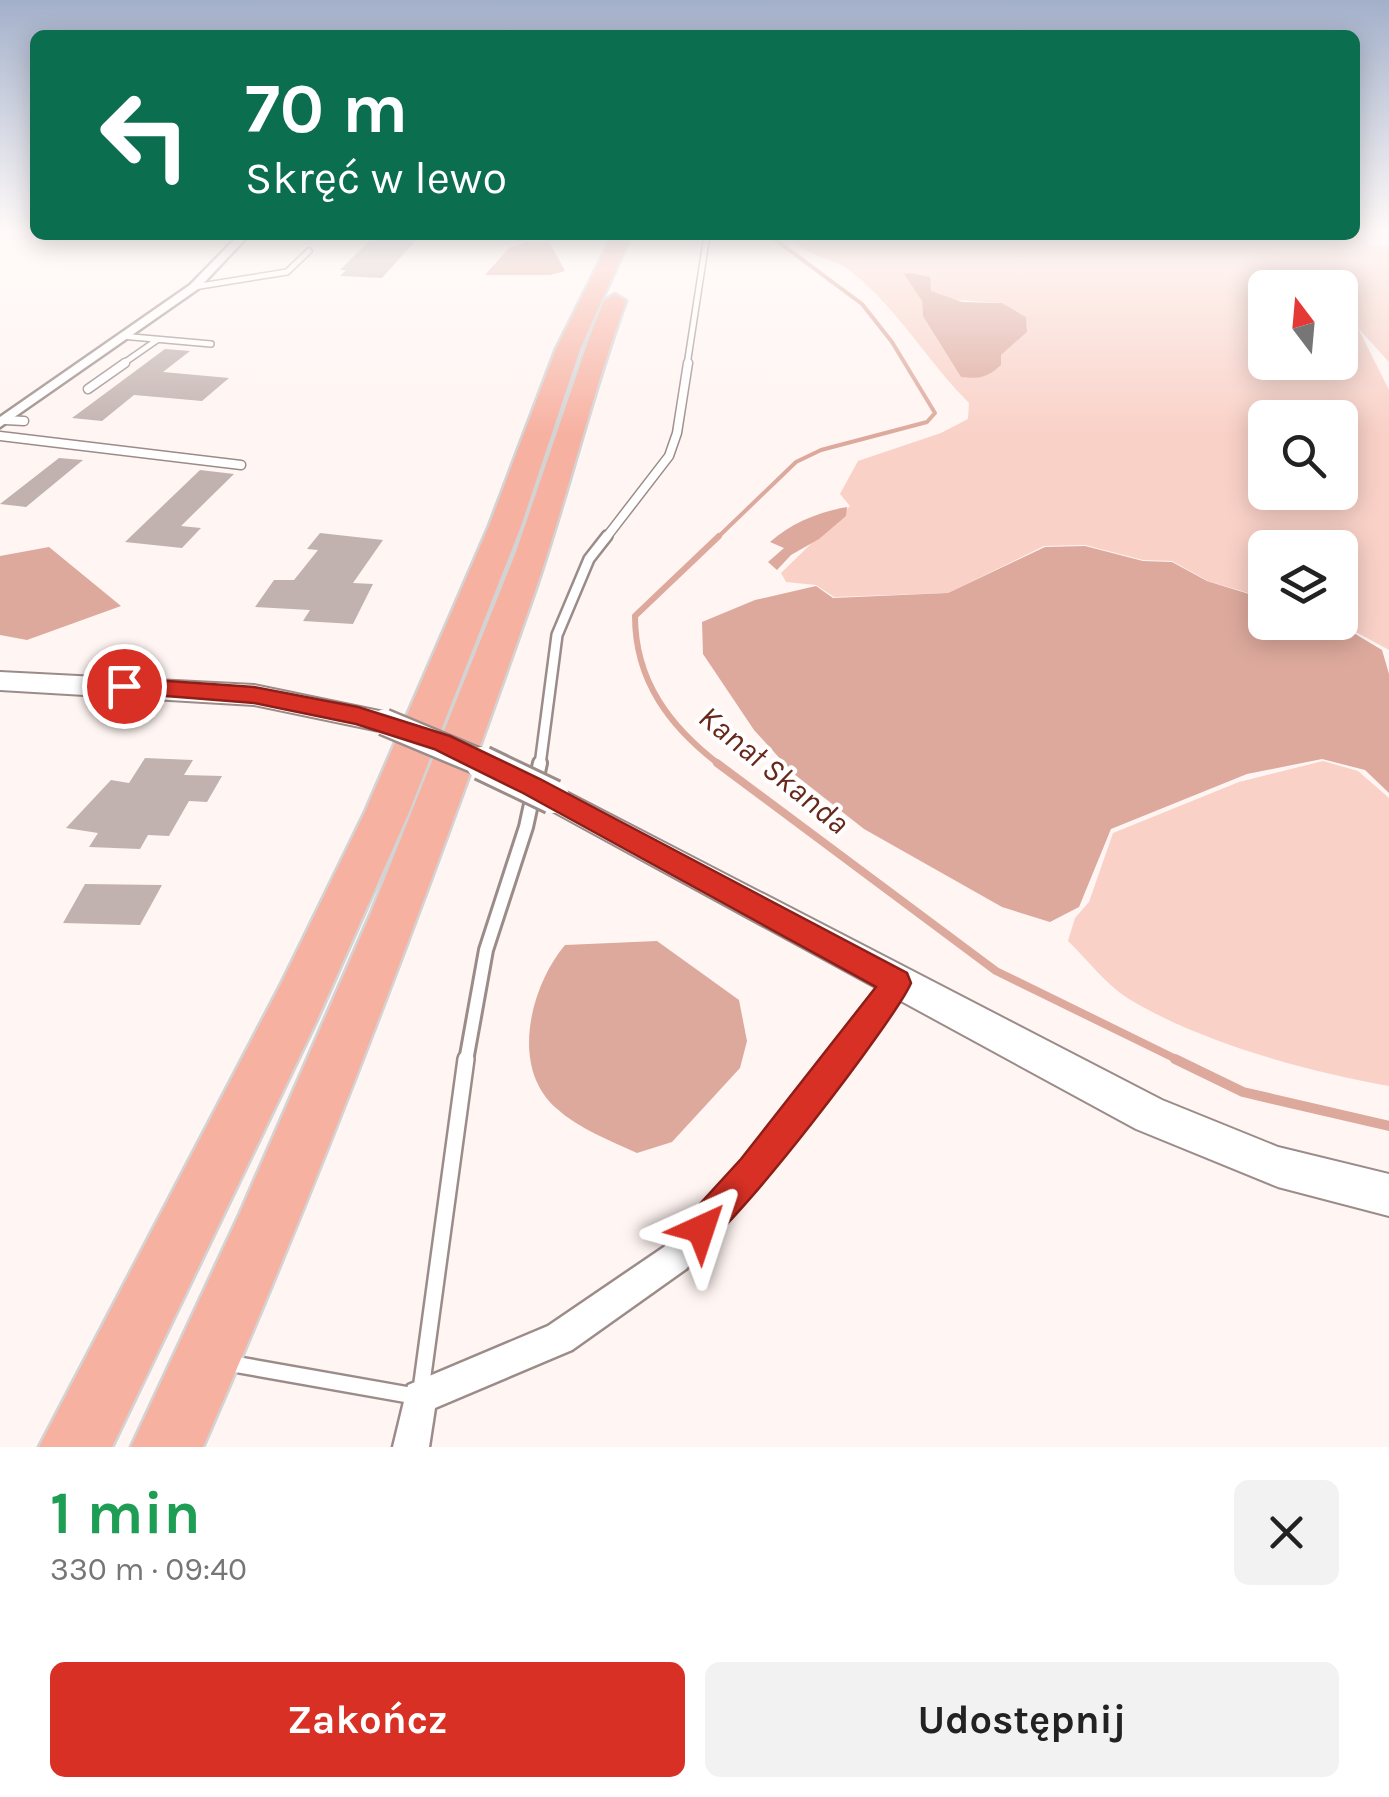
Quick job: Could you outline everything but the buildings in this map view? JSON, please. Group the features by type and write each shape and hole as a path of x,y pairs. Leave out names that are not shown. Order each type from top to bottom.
{"highway":[{"path":"75,1447 298,1004 387,812 505,526 568,349 591,300"},
{"path":"167,1447 208,1360 361,994 472,716 542,526 616,300"}],"street":[{"path":"2,421 175,300"},
{"path":"0,681 254,695 384,722 442,742 553,797 1150,1115 1278,1167 1389,1195"},
{"path":"411,1447 420,1398 560,1338 675,1258 753,1171 897,983"}],"lane":[{"path":"208,1360 420,1398 467,1054 486,950 526,828 543,750 557,635 589,559 669,456 677,433 697,300"},
{"path":"121,336 211,344"},
{"path":"88,389 157,340"},
{"path":"2,421 24,422"},
{"path":"0,436 241,464"}],"shaded area":[{"path":"880,300 921,300 923,316 1001,355 1027,332 1026,317 1002,303 951,300 1248,300 1248,380 1358,380 1358,328 1389,390 1389,650 1358,633 1358,530 1248,530 1248,593 1208,581 1172,561 1143,560 1085,545 1044,546 948,593 834,597 816,585 786,582 781,573 850,506 840,494 858,461 941,433 968,419 969,403"},
{"path":"1358,300 1389,300 1389,362 1358,328"},
{"path":"922,301 1002,303 1026,317 1027,332 1001,355 1001,365 991,373 978,378 961,377 923,316"},
{"path":"847,507 846,516 819,539 791,555 777,570 768,562 784,548 770,542 778,535 806,519"},
{"path":"1085,546 1143,561 1172,562 1207,581 1248,594 1248,640 1358,640 1358,636 1382,650 1389,674 1389,793 1365,770 1322,759 1247,774 1111,829 1079,907 1050,922 1002,907 864,829 794,774 754,730 703,654 702,622 755,600 816,586 833,598 948,593 1045,547"},
{"path":"49,547 121,606 27,640 0,635 0,556"},
{"path":"1323,761 1358,771 1389,798 1389,1086 1221,1042 1158,1015 1121,993 1068,941 1075,918 1089,902 1113,833 1239,782"},
{"path":"657,941 739,1000 747,1041 740,1068 672,1142 637,1153 574,1122 541,1091 529,1049 530,1026 543,982 565,945"}],"waterway":[{"name":"Kanał Skanda","path":"716,539 796,462 821,450 927,422 935,413 892,342 856,300"},
{"name":"Kanał Skanda","path":"719,536 635,616 641,661 659,701 686,735 720,765"},
{"name":"Kanał Skanda","path":"717,763 996,971 1180,1061"},
{"name":"Kanał Skanda","path":"1175,1059 1243,1092 1389,1126"}],"route":[{"path":"124,686 254,695 384,722 442,742 532,786 897,983 753,1171 701,1229"}]}
